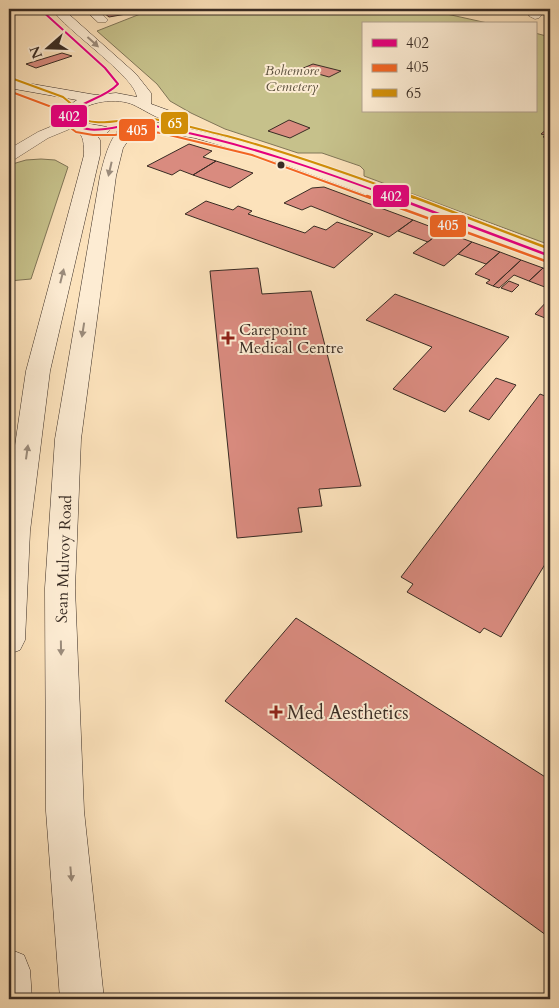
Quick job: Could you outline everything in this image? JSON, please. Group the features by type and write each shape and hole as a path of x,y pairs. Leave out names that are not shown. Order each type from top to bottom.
{"main road":[{"path":"9,84 101,99 116,89 118,84 114,78 40,9"},
{"path":"57,9 135,81 144,93 139,116"},
{"path":"90,9 102,20"},
{"path":"9,84 60,103 92,140 92,155 38,371 16,531 9,640"},
{"path":"76,121 82,103 101,99 127,98 139,116 162,127 254,149 550,256"},
{"path":"9,156 43,134 76,121 104,130 139,116"},
{"name":"Sean Mulvoy Road","path":"82,999 65,811 60,588 68,439 108,176 115,148 139,116"},
{"path":"9,970 10,999"}],"green space":[{"name":"Bohemore Cemetery","path":"153,9 424,9 483,22 362,22 362,112 536,112 536,33 550,37 550,245 364,176 364,170 360,166 322,153 298,153 225,129 191,113 170,101 157,84 97,31"},
{"path":"26,160 55,160 68,167 31,279 9,281 9,165"}],"building":[{"path":"100,9 127,9 104,13"},
{"path":"127,9 132,13 109,17 104,13"},
{"path":"62,53 72,56 36,68 26,64"},
{"path":"313,64 341,71 329,77 301,69"},
{"path":"289,120 310,128 290,138 268,131"},
{"path":"547,129 550,130 550,139 543,137 545,135 541,134"},
{"path":"189,144 212,151 203,157 216,161 193,175 180,170 172,175 147,166"},
{"path":"216,161 253,173 230,188 193,175"},
{"path":"324,187 413,220 389,237 311,206 302,210 284,203 312,188"},
{"path":"206,201 233,210 238,206 252,211 248,214 305,233 314,226 326,230 337,222 373,234 334,268 185,214"},
{"path":"413,220 442,231 428,242 398,231"},
{"path":"442,231 472,242 444,266 413,253"},
{"path":"472,242 500,252 486,264 458,254"},
{"path":"500,252 521,260 493,286 486,283 490,280 475,274"},
{"path":"521,260 543,268 529,281 514,275 499,288 493,286"},
{"path":"258,268 262,294 311,291 361,486 319,489 322,506 298,508 302,532 237,538 210,271"},
{"path":"543,268 550,271 550,289 529,281"},
{"path":"509,281 519,285 512,292 501,288"},
{"path":"395,294 509,337 445,412 393,389 432,347 366,320"},
{"path":"550,298 550,320 535,314"},
{"path":"496,378 516,385 489,420 469,411"},
{"path":"540,394 550,398 550,556 501,637 484,628 480,633 407,592 413,584 401,577"},
{"path":"296,618 550,780 550,938 225,701"}],"transit line":[{"name":"402","path":"40,9 105,68 118,84 107,94 79,106 68,115 75,124 81,127 103,130 135,124 162,127 245,148 290,161 377,191 550,256"},
{"name":"65","path":"11,78 63,97 75,107 75,116 83,121 106,123 137,118 170,122 247,142 335,169 550,249"},
{"name":"405","path":"9,91 57,109 62,113 64,123 76,132 93,135 115,135 135,130 161,133 252,155 548,262"}],"place":[{"name":"Carepoint Medical Centre","path":"228,338"},
{"name":"Med Aesthetics","path":"276,712"}]}
